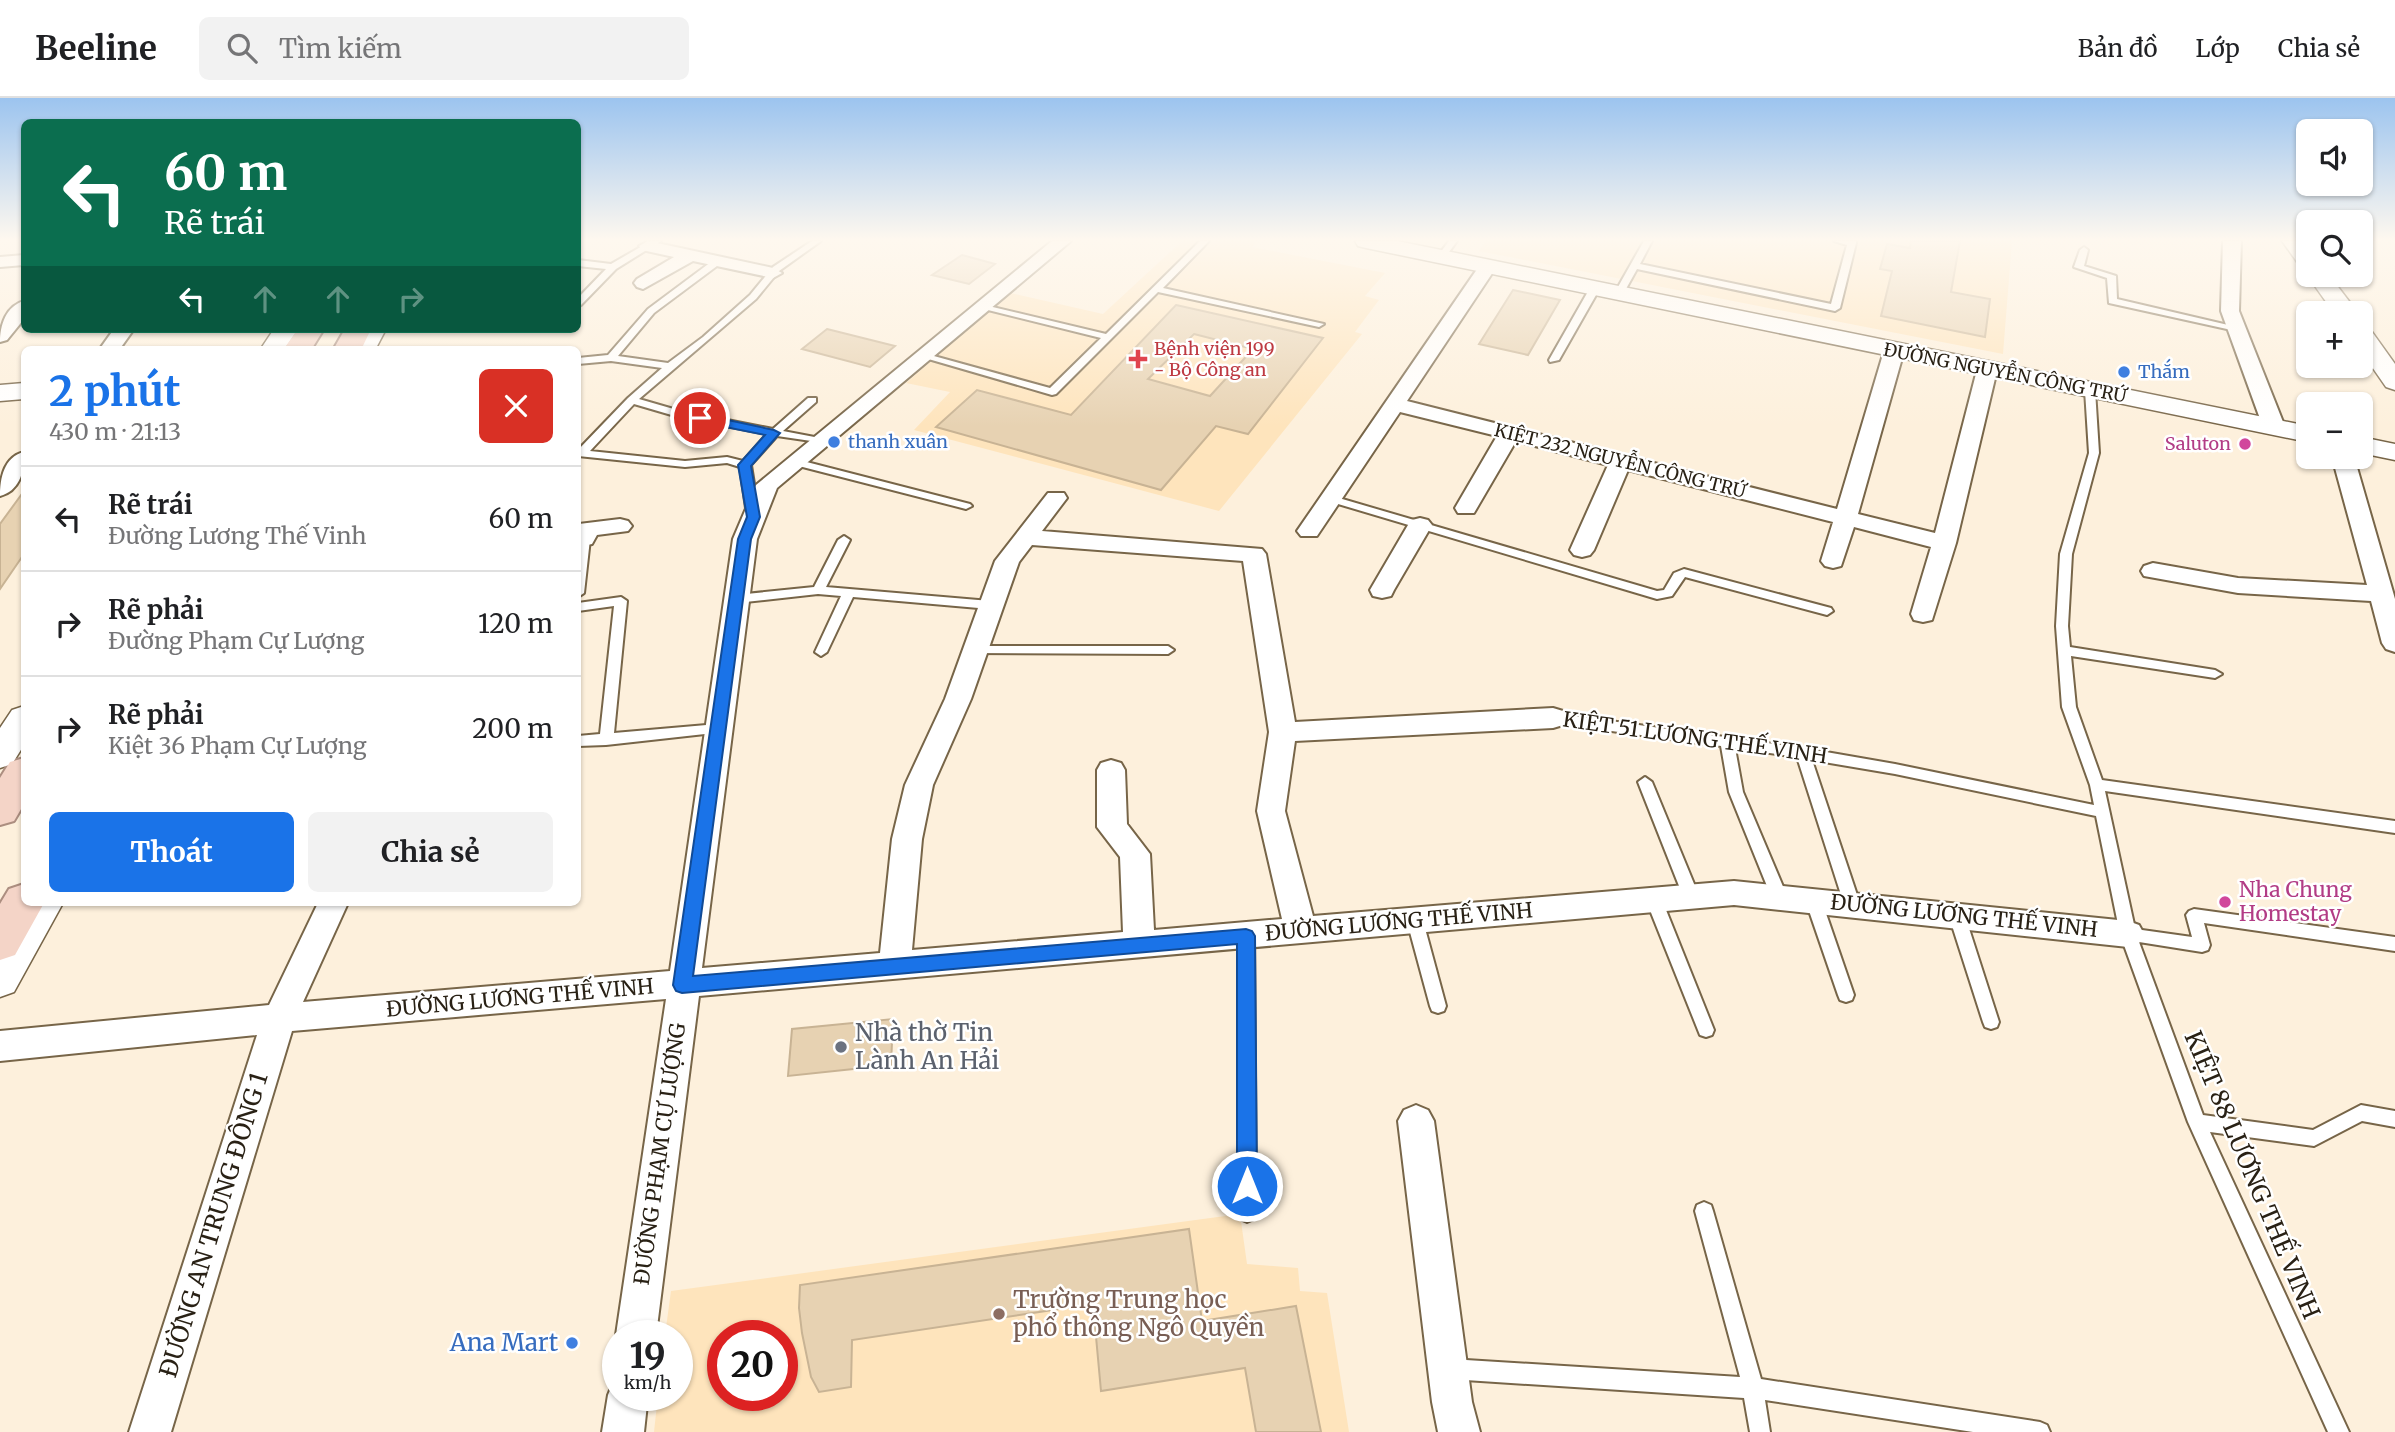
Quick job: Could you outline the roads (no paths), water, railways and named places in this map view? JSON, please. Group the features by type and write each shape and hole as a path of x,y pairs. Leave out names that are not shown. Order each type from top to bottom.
{"highway":[{"path":"0,810 21,777"},
{"path":"0,942 21,906"}],"street":[{"name":"ĐƯỜNG PHẠM CỰ LƯỢNG","path":"638,1320 745,539 767,485 986,303"},
{"path":"1309,531 1463,303"},
{"name":"ĐƯỜNG NGUYỄN CÔNG TRỨ","path":"1664,303 2296,432"},
{"path":"2230,303 2236,328 2274,427"},
{"path":"0,336 21,311"},
{"path":"1833,561 1894,351"},
{"path":"2373,351 2395,382"},
{"path":"1923,614 1944,543 1987,370"},
{"path":"0,393 21,391"},
{"name":"KIỆT 232 NGUYỄN CÔNG TRỨ","path":"1395,404 1944,543"},
{"path":"1465,509 1510,433"},
{"path":"2373,447 2395,452"},
{"path":"1582,550 1622,461"},
{"path":"0,489 21,463"},
{"path":"2347,469 2385,588 2395,643"},
{"path":"895,967 908,839 919,785 958,699 1007,561 1056,498"},
{"path":"1382,590 1420,525"},
{"path":"581,539 587,529 620,526"},
{"path":"1024,537 1254,554 1283,732 1271,811 1301,931"},
{"path":"2153,571 2184,579 2244,587 2385,588"},
{"name":"KIỆT 51 LƯƠNG THẾ VINH","path":"1283,732 1553,718"},
{"path":"0,755 21,723"},
{"path":"1111,770 1112,827 1135,854 1139,946"},
{"name":"ĐƯỜNG LƯƠNG THẾ VINH","path":"0,1046 279,1018 1734,893 1814,899 2128,934"},
{"path":"0,980 42,906"},
{"name":"ĐƯỜNG AN TRUNG ĐÔNG 1","path":"150,1432 279,1018 332,906"},
{"path":"1416,1121 1448,1368 1459,1432"},
{"path":"623,1432 626,1411"}],"lane":[{"path":"611,358 651,310 660,303"},
{"path":"581,452 632,400 746,303"},
{"path":"923,356 1052,392 1142,303"},
{"path":"1223,303 1319,324"},
{"path":"1555,360 1587,303"},
{"path":"1812,303 1835,308 1836,303"},
{"path":"2122,303 2236,328"},
{"path":"983,306 1108,337"},
{"path":"581,361 611,358 670,366"},
{"name":"KIỆT 88 LƯƠNG THẾ VINH","path":"2090,390 2094,453 2066,554 2062,626 2069,708 2097,785 2128,934 2197,1122 2339,1432"},
{"path":"632,400 675,413 821,441"},
{"path":"581,453 685,464 727,460 745,465 774,433 812,400"},
{"path":"795,463 965,506"},
{"name":"ĐƯỜNG PHẠM CỰ LƯỢNG","path":"745,465 754,517"},
{"path":"1332,499 1657,595 1668,593 1678,576 1684,573 1827,611"},
{"path":"818,590 844,540"},
{"path":"736,599 818,590 990,605"},
{"path":"821,652 849,593"},
{"path":"581,607 621,601 606,740"},
{"path":"974,650 1168,650"},
{"path":"2065,651 2215,674"},
{"name":"KIỆT 51 LƯƠNG THẾ VINH","path":"1553,718 1803,753 2103,812"},
{"path":"581,741 718,729"},
{"path":"1727,744 1736,792 1779,896"},
{"path":"1803,753 1852,904"},
{"path":"1645,782 1691,896"},
{"path":"2097,785 2395,827"},
{"path":"1814,899 1846,995"},
{"path":"1654,900 1706,1030"},
{"path":"2128,934 2202,945 2194,915 2395,944"},
{"path":"1956,916 1991,1022"},
{"path":"1415,921 1438,1006"},
{"path":"1246,936 1247,1213"},
{"path":"2197,1122 2314,1138 2361,1113 2395,1119"},
{"path":"1704,1211 1753,1388 1760,1432"},
{"path":"1448,1368 1753,1388 2040,1432"}],"place":[{"name":"Bệnh viện 199 - Bộ Công an","path":"1138,359"},
{"name":"Thắm","path":"2124,372"},
{"name":"thanh xuân","path":"834,442"},
{"name":"Saluton","path":"2245,444"},
{"name":"Nha Chung Homestay","path":"2225,902"},
{"name":"Nhà thờ Tin Lành An Hải","path":"841,1047"},
{"name":"Trường Trung học phổ thông Ngô Quyền","path":"999,1314"},
{"name":"Ana Mart","path":"572,1343"}]}
